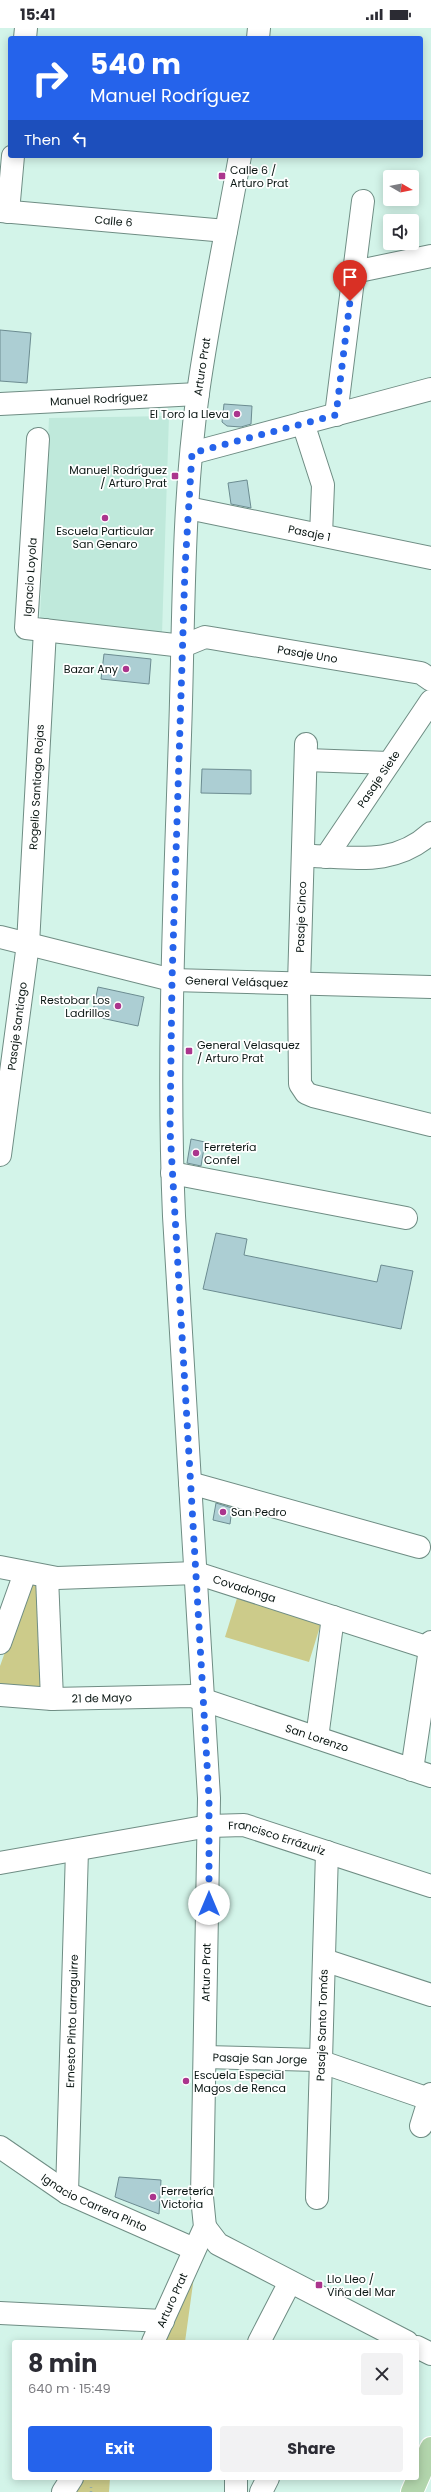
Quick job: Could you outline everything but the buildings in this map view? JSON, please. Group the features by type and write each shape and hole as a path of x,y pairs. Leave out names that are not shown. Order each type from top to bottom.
{"main road":[{"path":"419,2476 431,2448"},
{"path":"412,2492 417,2480"}],"street":[{"path":"4,212 14,158"},
{"name":"Arturo Prat","path":"154,2340 205,2227 202,2197 209,1826 196,1573 172,1173 172,980 188,508 192,453 198,394 240,158"},
{"path":"336,415 363,201"},
{"name":"Calle 6","path":"4,212 226,231"},
{"path":"354,272 431,256"},
{"path":"192,453 431,389"},
{"name":"Manuel Rodríguez","path":"0,404 198,394"},
{"path":"303,423 323,485 321,535"},
{"name":"Ignacio Loyola","path":"38,440 26,628 183,646"},
{"name":"Pasaje 1","path":"188,508 431,558"},
{"name":"Rogelio Santiago Rojas","path":"28,944 45,630"},
{"name":"Pasaje Uno","path":"183,646 205,637 421,673 431,680"},
{"name":"Pasaje Siete","path":"326,857 431,701"},
{"name":"Pasaje Cinco","path":"389,763 306,752 299,984 299,1072 302,1089 313,1096 431,1125"},
{"path":"303,856 379,858 417,846 431,833"},
{"name":"General Velásquez","path":"0,937 172,980 431,987"},
{"name":"Pasaje Santiago","path":"0,1155 28,944"},
{"path":"172,1173 406,1218"},
{"path":"190,1483 419,1546"},
{"name":"Covadonga","path":"0,1567 47,1577 196,1573 333,1617 430,1645"},
{"path":"0,1643 25,1573"},
{"path":"47,1577 52,1699"},
{"path":"317,1738 333,1617"},
{"path":"421,1773 430,1645"},
{"name":"21 de Mayo","path":"0,1695 52,1699 180,1695 203,1699"},
{"name":"San Lorenzo","path":"203,1699 421,1773"},
{"name":"Francisco Errázuriz","path":"0,1863 209,1826 244,1825 431,1886"},
{"name":"Ernesto Pinto Larraguirre","path":"67,2193 77,1850"},
{"name":"Pasaje Santo Tomás","path":"317,2198 327,1852"},
{"path":"324,1960 431,1995"},
{"name":"Pasaje San Jorge","path":"205,2057 302,2058 321,2062 430,2097"},
{"path":"421,2126 430,2097"},
{"name":"Ignacio Carrera Pinto","path":"0,2147 67,2193 194,2249"},
{"path":"205,2227 218,2244 403,2340"},
{"path":"259,2340 290,2282"},
{"path":"0,2313 163,2321"},
{"path":"419,2348 431,2354"},
{"path":"63,2492 71,2480"},
{"path":"236,2480 236,2492"},
{"path":"261,2492 267,2480"}],"shaded area":[{"name":"Escuela Particular San Genaro","path":"169,416 162,634 40,618 49,418"},
{"path":"30,1583 40,1585 45,1691 0,1686 0,1666"},
{"path":"238,1595 322,1620 309,1662 225,1637"},
{"path":"195,2269 185,2340 165,2340 173,2327"},
{"path":"81,2480 110,2480 109,2492 73,2492"}],"place":[{"name":"Calle 6 / Arturo Prat","path":"222,176"},
{"name":"El Toro la Lleva","path":"237,414"},
{"name":"Manuel Rodríguez / Arturo Prat","path":"175,476"},
{"name":"Escuela Particular San Genaro","path":"105,518"},
{"name":"Bazar Any","path":"126,669"},
{"name":"Restobar Los Ladrillos","path":"118,1006"},
{"name":"General Velasquez / Arturo Prat","path":"189,1051"},
{"name":"Ferretería Confel","path":"196,1153"},
{"name":"San Pedro","path":"223,1512"},
{"name":"Escuela Especial Magos de Renca","path":"186,2081"},
{"name":"Ferretería Victoria","path":"153,2197"},
{"name":"Llo Lleo / Viña del Mar","path":"319,2285"}],"route":[{"path":"209,1904 209,1798 170,1130 172,980 185,568 192,453 336,415 350,301"}]}
